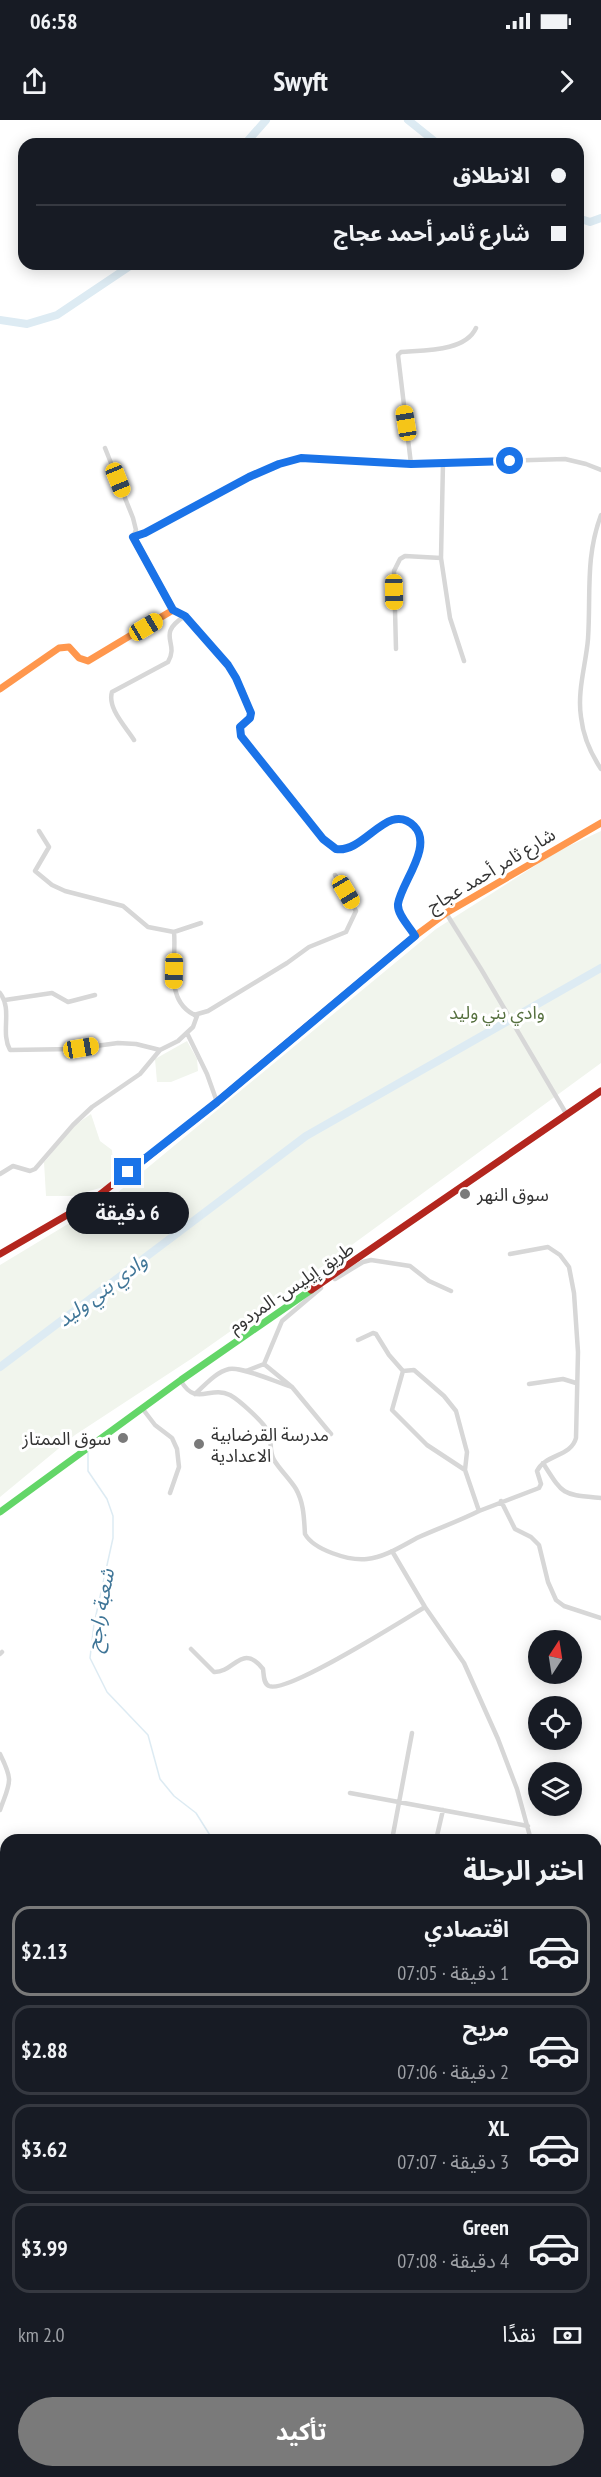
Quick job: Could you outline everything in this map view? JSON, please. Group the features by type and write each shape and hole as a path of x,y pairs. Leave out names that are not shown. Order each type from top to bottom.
{"main road":[{"path":"0,690 58,648 69,647 79,658 88,661 173,610 133,537"},
{"name":"شارع ثامر أحمد عجاج","path":"0,1254 93,1200 217,1102 415,936 446,913 601,823"},
{"name":"طريق إيليس- المردوم","path":"0,1512 181,1380 324,1284 601,1091"}],"street":[{"path":"411,464 398,355 401,352 434,349 464,342 473,335 476,328"},
{"path":"105,448 133,518 136,530 133,537"},
{"path":"133,537 145,533 249,477 289,460 314,458 411,464 565,459 601,470"},
{"path":"443,463 441,558 450,618 465,661"},
{"path":"601,515 592,539 588,642 580,706 585,735 601,769"},
{"path":"396,649 394,571 396,565 405,556 441,558"},
{"path":"173,610 185,616 228,665 243,690 251,713 250,718 240,727 241,736 323,839 341,850 358,845 383,824 393,819 410,823 416,828 420,840 418,856 398,903 400,914 415,936"},
{"path":"134,740 115,711 111,700 112,692 168,662 171,653 170,629 174,623 185,616"},
{"path":"39,831 49,847 35,871 52,885 65,891 123,906 148,927 174,932 201,923"},
{"path":"194,1015 208,1011 309,947 346,932 356,911 335,875"},
{"path":"446,913 567,1115"},
{"path":"0,1174 13,1166 30,1171 35,1170 73,1125 94,1105 140,1074 160,1050 178,1041 196,1022 197,1016 182,1003 174,987 174,932"},
{"path":"0,993 5,1000 3,1031 5,1043 10,1050 17,1052 38,1049 73,1049 118,1043 136,1044 160,1050"},
{"path":"5,1000 52,993 68,1002 94,995"},
{"path":"187,1033 207,1074 217,1102"},
{"path":"181,1380 186,1390 195,1394 220,1393 232,1396 269,1431 273,1458 294,1486 302,1502 305,1534 312,1542 331,1552 364,1559 392,1551 501,1501 539,1488 541,1484 537,1471 543,1462 569,1449 575,1442 578,1352 574,1293 569,1267 560,1255 548,1247 510,1254"},
{"path":"246,1371 264,1364 282,1321 324,1284 363,1262 371,1260 410,1266 429,1281 451,1291"},
{"path":"358,1340 373,1333 376,1334 389,1355 403,1371"},
{"path":"264,1364 292,1387 331,1434"},
{"path":"195,1394 221,1373 233,1369 246,1371 268,1381 292,1387"},
{"path":"403,1371 414,1370 451,1403 456,1411 467,1452 465,1470 479,1511"},
{"path":"403,1371 392,1410 427,1445 465,1470"},
{"path":"529,1384 563,1379 576,1383"},
{"path":"142,1408 155,1425 172,1438 177,1449 179,1467 170,1493"},
{"path":"543,1462 560,1490 571,1494 601,1498"},
{"path":"501,1501 515,1529 531,1537 539,1545 555,1600 564,1606 601,1618"},
{"path":"392,1551 425,1607 464,1663 498,1739 530,1834"},
{"path":"191,1649 214,1672 219,1673 242,1658 250,1659 263,1669 264,1681 267,1685 274,1686 303,1678 425,1607"},
{"path":"393,1834 412,1733"},
{"path":"0,1754 10,1775 10,1781 0,1810"},
{"path":"350,1793 528,1826"},
{"path":"437,1834 443,1810"}],"green space":[{"name":"وادي بني وليد","path":"601,831 601,1063 312,1274 191,1359 75,1435 0,1497 0,1265 111,1198 436,929 558,851"},
{"path":"187,1041 197,1059 198,1071 171,1082 157,1082 155,1059"},
{"path":"91,1114 100,1141 112,1150 114,1174 107,1186 72,1196 46,1196 44,1162 64,1135"}],"waterway":[{"path":"250,138 266,120"},
{"path":"408,120 430,138"},
{"path":"584,220 590,222 601,218"},
{"path":"0,320 27,324 57,315 124,270"},
{"name":"وادي بني وليد","path":"0,1367 306,1136 601,968"},
{"path":"82,1436 85,1444"},
{"name":"شعبة راجح","path":"88,1453 88,1471 107,1499 113,1516 113,1538 94,1624 90,1658 107,1692 148,1735 160,1779 174,1796 196,1813 209,1834"}],"traffic: fast":[{"path":"0,1512 181,1380 311,1290"}],"traffic: slow":[{"path":"0,689 59,648 69,647 79,658 88,661 173,610 133,537"},
{"path":"311,1023 446,913 601,823"}],"traffic: jam":[{"path":"0,1254 93,1200 217,1102 311,1023"},
{"path":"311,1290 601,1091"}],"place":[{"name":"سوق النهر","path":"465,1194"},
{"name":"سوق الممتاز","path":"123,1438"},
{"name":"مدرسة القرضابية الاعدادية","path":"199,1444"}],"route":[{"path":"128,1172 217,1102 415,936 400,914 398,903 418,856 420,840 416,828 410,823 393,819 383,824 358,845 341,850 323,839 241,736 240,727 250,718 251,713 243,690 228,665 200,633 185,616 173,610 133,537 145,533 249,477 289,460 329,458 411,464 510,461"}]}
